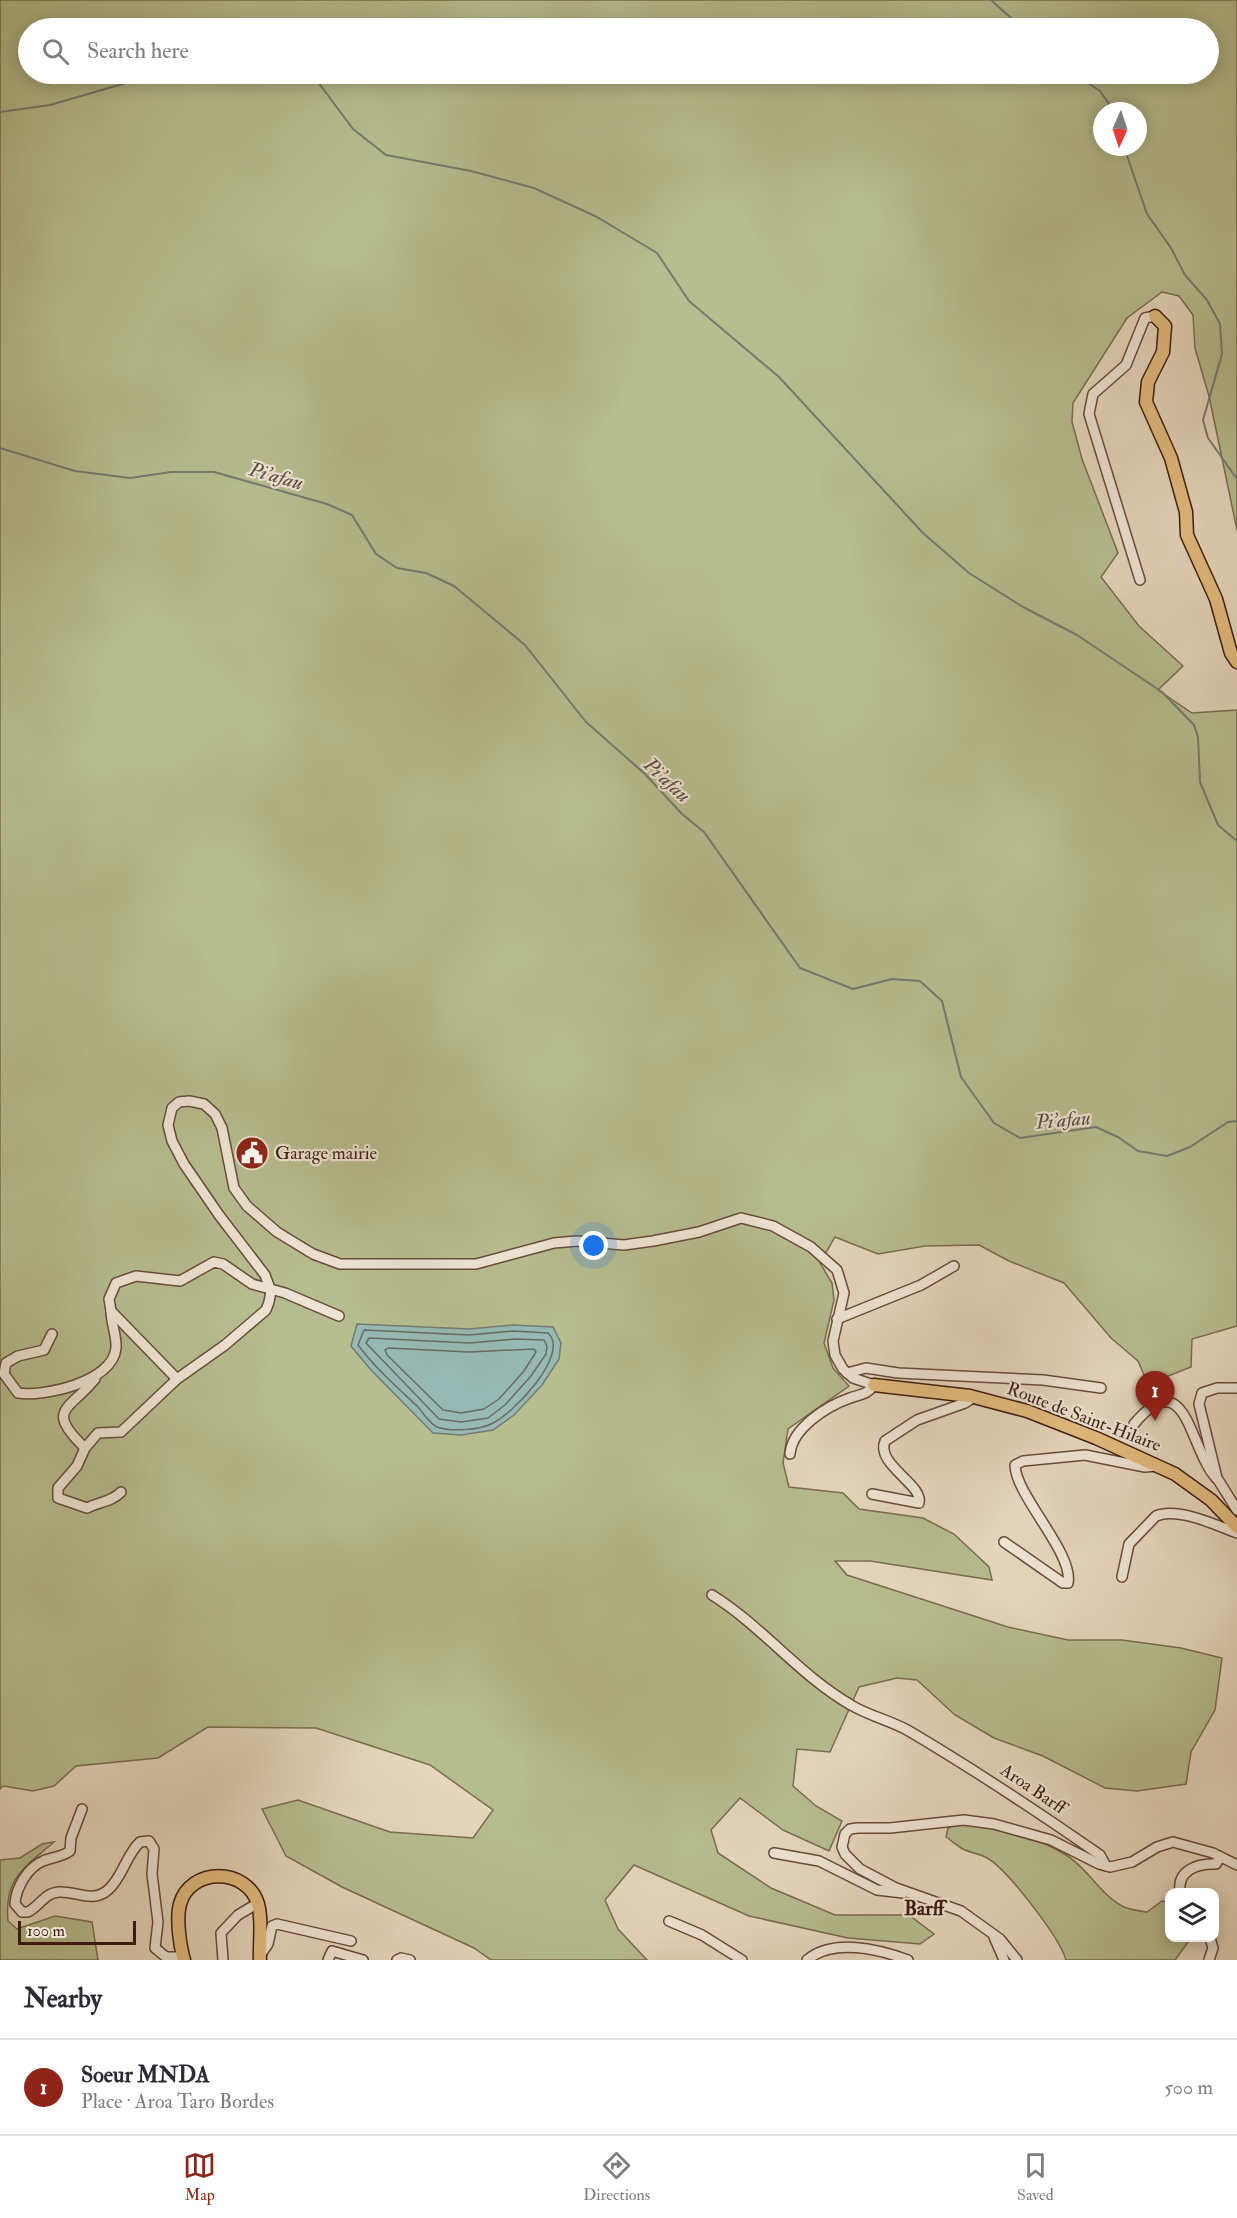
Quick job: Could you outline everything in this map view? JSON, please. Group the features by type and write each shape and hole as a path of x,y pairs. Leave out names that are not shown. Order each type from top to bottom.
{"main road":[{"path":"1155,316 1165,326 1166,337 1163,352 1148,382 1146,402 1171,458 1186,512 1187,535 1216,599 1231,653 1237,662"},
{"name":"Route de Saint-Hilaire","path":"874,1385 974,1397 1027,1411 1160,1466 1194,1486 1237,1527"},
{"path":"183,1958 180,1905 188,1889 199,1881 219,1875 228,1876 244,1884 258,1903 259,1958"}],"street":[{"path":"1140,580 1094,433 1090,403 1098,389 1126,365 1145,318 1155,316"},
{"path":"121,1492 111,1500 98,1502 87,1508 58,1498 58,1488 77,1466 85,1448 98,1433 121,1432 177,1379 225,1345 266,1310 270,1287 184,1164 168,1125 172,1108 179,1102 204,1104 215,1114 224,1137 228,1167 234,1188 247,1206 277,1232 313,1254 340,1264 368,1266 476,1264 554,1243 577,1241 634,1244 699,1232 741,1218 753,1220 793,1236 824,1257 837,1270 844,1293 833,1341 835,1355 847,1372 866,1368 898,1373 1043,1380 1101,1388"},
{"path":"85,1448 68,1429 64,1412 66,1405 113,1359 116,1348 109,1299 116,1283 125,1278 148,1276 180,1281 214,1262 223,1264 252,1284 270,1287 339,1316"},
{"path":"837,1319 921,1285 954,1266"},
{"path":"111,1311 177,1379"},
{"path":"52,1334 44,1350 18,1356 6,1363 4,1374 18,1393 26,1395 71,1387 95,1376 106,1367"},
{"name":"Route de Saint-Hilaire","path":"847,1372 853,1378 874,1385"},
{"path":"790,1454 792,1442 801,1430 838,1404 869,1391 874,1385"},
{"path":"1218,1480 1200,1413 1199,1398 1209,1390 1237,1388"},
{"path":"872,1494 919,1503 917,1494 885,1457 882,1446 885,1441 916,1420 964,1403 974,1397"},
{"path":"1134,1424 1156,1404 1167,1400 1173,1401 1182,1413 1206,1464 1237,1510"},
{"path":"1004,1542 1063,1583 1068,1582 1069,1575 1057,1546 1014,1469 1018,1463 1085,1455 1145,1467 1160,1466"},
{"path":"1122,1577 1129,1544 1156,1516 1162,1513 1196,1518 1237,1533"},
{"name":"Aroa Barff","path":"712,1595 762,1632 832,1692 851,1705 897,1725 985,1776 1100,1855 1106,1866"},
{"path":"82,1809 71,1838 70,1851 41,1862 30,1870 15,1895 15,1904 22,1912 28,1912 49,1894 56,1892 91,1898 100,1895 114,1884 135,1847 140,1842 148,1841 154,1849 152,1875 158,1922 155,1948 166,1958 183,1958"},
{"name":"Aroa Barff","path":"909,1892 860,1869 845,1854 842,1840 850,1829 934,1825 964,1820 994,1824 1051,1840 1106,1866"},
{"path":"1106,1866 1132,1862 1157,1847 1173,1842 1237,1865"},
{"path":"774,1853 819,1861 877,1890 909,1892 961,1911 993,1934 1017,1960"},
{"path":"1181,1888 1183,1876 1189,1870 1203,1863 1216,1864 1220,1857"},
{"path":"223,1960 221,1933 238,1915 258,1903"},
{"path":"669,1921 702,1935 742,1960"},
{"path":"259,1958 268,1944 272,1926 277,1924 351,1941"},
{"path":"993,1934 1004,1960"},
{"path":"1209,1960 1213,1947 1211,1942"},
{"path":"807,1960 820,1951 843,1949 879,1951 908,1960"},
{"path":"328,1960 332,1951 363,1960"},
{"path":"397,1960 401,1958 410,1960"}],"green space":[{"path":"0,0 1237,0 1237,530 1209,396 1195,348 1193,315 1179,296 1162,292 1127,318 1073,403 1072,422 1082,459 1118,553 1101,577 1139,626 1183,666 1158,690 1192,713 1237,710 1237,1326 1192,1339 1191,1367 1148,1384 1138,1361 1111,1338 1064,1283 1009,1261 979,1245 925,1246 878,1254 835,1237 820,1263 832,1283 834,1300 824,1343 833,1368 849,1386 788,1429 783,1463 789,1487 843,1493 859,1509 923,1518 954,1534 989,1567 992,1580 870,1561 835,1561 847,1575 1008,1627 1068,1640 1122,1640 1181,1648 1222,1658 1215,1710 1191,1752 1186,1784 1137,1791 1105,1788 1043,1756 994,1738 955,1715 917,1680 897,1678 859,1687 830,1752 797,1749 793,1786 816,1806 842,1821 829,1851 783,1830 740,1798 711,1830 718,1853 771,1888 835,1915 909,1915 934,1934 920,1944 848,1938 749,1916 634,1865 605,1900 618,1929 647,1960 491,1960 474,1948 342,1887 286,1856 262,1809 298,1800 390,1832 473,1838 493,1810 430,1765 316,1728 208,1727 158,1758 76,1766 54,1786 33,1791 3,1786 0,1789"},
{"path":"960,1822 987,1827 1014,1833 1054,1848 1074,1861 1108,1896 1124,1907 1147,1912 1162,1901 1165,1901 1165,1942 1188,1942 1175,1960 1066,1960 1044,1921 1007,1875 987,1858 962,1849 946,1837 948,1828"},
{"path":"54,1842 18,1875 9,1894 8,1921 17,1929 55,1916 92,1922 98,1960 0,1960 0,1860 20,1858 42,1844"}],"water":[{"path":"357,1324 469,1329 514,1325 553,1327 561,1343 559,1359 542,1385 514,1415 493,1430 461,1435 433,1433 371,1370 351,1346"}],"waterway":[{"path":"991,0 1011,18"},
{"path":"0,112 50,105 122,84"},
{"path":"319,84 353,129 386,155 471,171 534,188 597,217 657,253 689,301 779,377 923,533 969,573 1023,607 1077,635 1162,692 1194,725 1198,737 1200,782 1218,825 1237,841"},
{"path":"1089,84 1100,91 1108,102"},
{"path":"1127,156 1147,214 1171,248 1185,275 1207,300 1220,324 1222,354 1203,420 1208,438 1237,479"},
{"name":"Pi'afau","path":"0,448 75,471 130,478 171,472 214,472 327,504 352,515 376,554 397,568 426,573 454,586 525,645 586,722 645,774 682,814 704,832 800,968 853,989 892,979 920,981 942,1001 961,1077 994,1123 1020,1138 1096,1127 1118,1137 1138,1151 1167,1156 1190,1147 1228,1122 1237,1121"}],"place":[{"name":"Garage mairie","path":"252,1153"},
{"name":"Soeur MNDA","path":"1155,1421"}],"district":[{"name":"Barff","path":"924,1908"}]}
